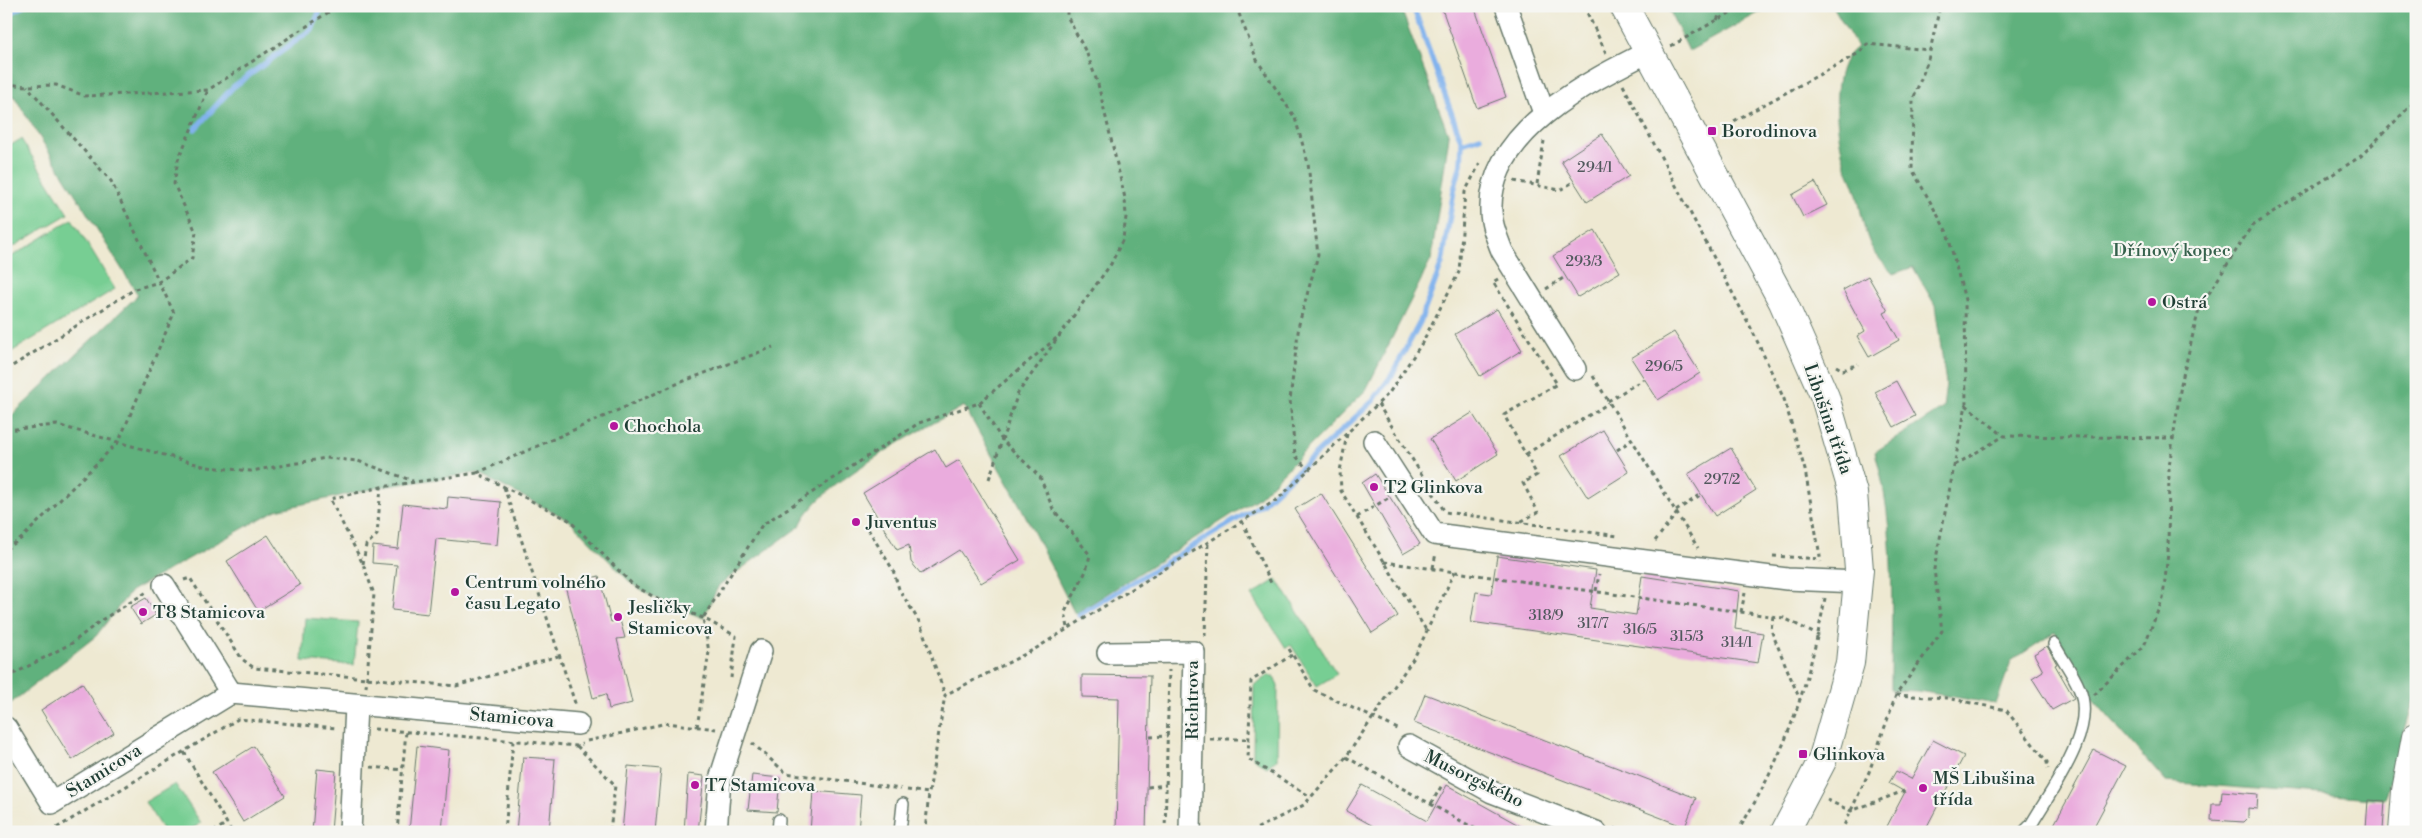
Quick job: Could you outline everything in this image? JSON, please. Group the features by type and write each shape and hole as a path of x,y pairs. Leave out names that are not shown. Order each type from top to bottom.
{"street":[{"path":"1506,6 1544,113"},
{"name":"Libušina třída","path":"1624,6 1783,302 1825,397 1854,493 1858,582 1850,663 1825,754 1785,832"},
{"path":"1584,372 1502,251 1494,231 1490,211 1494,184 1506,158 1522,135 1544,113 1615,69 1648,52"},
{"path":"1374,441 1434,534 1787,579 1858,582"},
{"path":"164,585 231,693"},
{"path":"716,832 720,779 761,652"},
{"name":"Richtrova","path":"1108,653 1194,652 1190,832"},
{"name":"Stamicova","path":"6,728 52,803 231,693 583,732"},
{"path":"350,832 355,730 361,706"},
{"path":"2403,832 2406,791 2416,737"},
{"name":"Musorgského","path":"1409,746 1492,792 1596,832"}],"lane":[{"path":"2024,832 2031,825 2076,747 2082,723 2083,702 2080,688 2054,644"},
{"path":"900,832 903,804"}],"path":[{"path":"6,84 27,86 56,85 85,96 208,90 338,6"},
{"path":"989,479 1018,393 1111,264 1123,239 1126,217 1125,198 1098,84 1087,54 1067,16 1067,6"},
{"path":"1236,6 1257,60 1295,118 1308,163 1318,255 1299,324 1290,400 1295,455 1308,470"},
{"path":"1584,6 1752,330 1784,398 1814,515 1825,581 1825,597 1819,636 1800,700 1774,766 1737,832"},
{"path":"1716,20 1724,6"},
{"path":"1648,52 1669,47 1742,6"},
{"path":"1841,832 1869,772 1896,695 1942,631 1934,569 1966,405 1965,300 1947,232 1912,169 1913,100 1930,50 1940,6"},
{"path":"1734,121 1859,53 1867,44 1930,50"},
{"path":"6,549 22,538 119,441 174,314 111,181 27,86"},
{"path":"6,370 135,289 159,282 192,258 196,232 174,184 178,160 208,90"},
{"path":"2083,702 2091,698 2144,646 2163,598 2168,553 2169,468 2181,384 2199,309 2251,227 2361,156 2416,100"},
{"path":"1537,184 1544,137"},
{"path":"945,695 1035,650 1278,499 1389,393 1422,342 1459,272 1465,192 1483,157"},
{"path":"1506,179 1560,190 1573,182"},
{"path":"1513,269 1493,282 1557,384 1504,416 1537,475 1523,483 1538,512 1519,522"},
{"path":"1541,292 1565,277"},
{"path":"697,727 709,652 702,618 762,525 919,423 980,403 1060,335"},
{"path":"361,706 374,594 363,564 330,499 381,487 477,473 679,383 773,347"},
{"path":"1584,372 1609,402 1698,548"},
{"path":"1526,454 1644,379"},
{"path":"980,403 1002,440 1040,477 1053,509 1090,555 1086,571 1065,612 1068,628"},
{"path":"1378,404 1445,512 1626,537"},
{"path":"1966,405 2004,436"},
{"path":"6,430 57,425 206,467 251,471 326,458 358,461 414,482"},
{"path":"1347,433 1340,470 1341,492 1427,631"},
{"path":"1955,466 2004,436 2173,438"},
{"path":"1617,450 1632,440"},
{"path":"477,473 569,520 632,584 659,600 702,618 725,631"},
{"path":"363,564 366,545 377,535 381,487"},
{"path":"504,487 558,656 579,714 583,732"},
{"path":"1655,541 1676,512 1700,495"},
{"path":"1357,517 1391,496"},
{"path":"1242,521 1271,583"},
{"path":"868,529 893,570 898,589 920,623 945,695 929,793 925,832"},
{"path":"1645,540 1663,542"},
{"path":"1433,568 1438,544"},
{"path":"1690,546 1708,549"},
{"path":"1764,555 1820,559"},
{"path":"1384,562 1773,616 1784,618 1819,636"},
{"path":"1596,591 1601,567"},
{"path":"1250,832 1304,804 1346,757 1415,656 1455,571"},
{"path":"6,678 72,643 138,597 164,585 190,578 242,659 254,668 456,686 558,656"},
{"path":"1741,612 1746,586"},
{"path":"1773,616 1771,630 1800,700"},
{"path":"1292,655 1251,681 1248,759 1311,797"},
{"path":"1165,832 1169,664"},
{"path":"1896,695 1947,698 2006,710 2047,762 2052,788"},
{"path":"50,832 238,719 355,730"},
{"path":"397,832 406,731"},
{"path":"735,735 743,736 786,773 929,793"},
{"path":"1150,737 1168,736"},
{"path":"1202,738 1249,739"},
{"path":"505,832 513,741"},
{"path":"577,746 615,785 610,832"},
{"path":"184,752 232,832"},
{"path":"1346,757 1480,832"},
{"path":"367,767 403,770"},
{"path":"1431,804 1442,784"},
{"path":"1148,787 1166,785"},
{"path":"1828,800 1851,811 1904,791"},
{"path":"84,804 88,810"},
{"path":"213,832 227,822"}],"green space":[{"path":"6,6 1400,6 1449,136 1431,260 1366,390 1258,498 1075,614 1022,509 964,406 898,443 826,493 810,510 800,526 719,585 703,618 659,600 632,584 569,520 477,473 381,487 276,510 131,591 96,636 6,707 6,421 138,295 14,96 6,98"},
{"path":"1667,6 1771,6 1689,51"},
{"name":"Dřínový kopec","path":"1833,6 2416,6 2416,692 2385,799 2166,782 2084,689 2055,632 2011,661 1996,704 1918,691 1891,690 1892,600 1890,540 1882,481 1875,452 1943,408 1946,384 1935,305 1913,267 1893,274 1880,260 1867,237 1855,188 1841,148 1837,117 1838,83 1842,69 1848,56 1857,47"},
{"path":"21,139 68,214 6,251 6,148"},
{"path":"72,219 115,289 6,355 6,260"},
{"path":"1277,579 1337,674 1317,686 1291,645 1286,648 1252,595"},
{"path":"305,618 358,622 354,665 302,661"},
{"path":"1269,675 1274,677 1278,685 1277,759 1267,767 1253,758 1254,685"},
{"path":"175,784 201,823 187,832 164,832 145,802"}],"building":[{"path":"1441,6 1474,6 1506,97 1477,108"},
{"path":"1602,134 1629,176 1587,202 1561,161"},
{"path":"1815,182 1827,205 1803,217 1792,195"},
{"path":"1595,230 1620,272 1578,297 1553,256"},
{"path":"1868,276 1888,311 1884,313 1899,340 1869,357 1857,336 1865,331 1843,290"},
{"path":"1497,309 1522,350 1480,376 1455,334"},
{"path":"1674,332 1700,373 1658,400 1631,358"},
{"path":"1896,381 1915,416 1894,427 1875,392"},
{"path":"1472,413 1498,454 1456,481 1430,439"},
{"path":"1603,430 1629,472 1588,498 1561,456"},
{"path":"1731,448 1756,490 1715,516 1688,474"},
{"path":"935,449 946,468 959,460 1020,560 981,583 959,550 921,574 911,562 909,545 897,550 863,493"},
{"path":"1375,474 1420,544 1403,554 1362,483"},
{"path":"1321,493 1398,616 1372,633 1295,509"},
{"path":"448,497 501,502 497,545 436,539 428,614 392,610 397,565 372,563 373,546 398,549 403,504 447,509"},
{"path":"268,535 300,585 258,611 227,561"},
{"path":"1497,556 1596,570 1590,608 1636,615 1642,576 1739,591 1735,629 1763,633 1758,663 1471,622 1476,592 1491,594"},
{"path":"599,576 611,622 620,620 625,638 617,639 632,703 609,709 606,694 593,698 565,585"},
{"name":"T8 Stamicova","path":"146,598 156,615 141,624 130,607"},
{"path":"2047,646 2057,664 2055,665 2074,698 2052,710 2032,678 2043,671 2034,654"},
{"path":"1082,675 1150,676 1146,832 1116,832 1119,698 1082,697"},
{"path":"82,683 114,733 72,760 41,710"},
{"path":"1425,694 1696,798 1685,827 1414,723"},
{"name":"MŠ Libušina třída","path":"1933,740 1964,756 1924,832 1884,832 1905,792 1889,783 1896,771 1911,779"},
{"path":"254,746 285,796 243,822 212,772"},
{"path":"417,746 449,750 442,832 409,832"},
{"path":"2094,750 2126,766 2091,832 2050,832"},
{"path":"523,757 555,759 549,832 516,832"},
{"path":"628,766 661,769 655,832 622,832"},
{"path":"317,769 336,771 331,832 312,832"},
{"path":"688,774 704,776 698,832 684,832"},
{"path":"752,775 780,778 777,812 748,810"},
{"path":"1362,785 1427,821 1447,785 1531,832 1384,832 1346,811"},
{"path":"813,791 861,795 858,832 810,832"},
{"path":"2222,791 2258,794 2257,809 2248,808 2248,818 2244,822 2211,820 2212,804 2221,804"},
{"path":"2368,800 2385,801 2383,830 2366,829"}],"waterway":[{"path":"6,16 23,6"},
{"path":"195,129 233,87 312,29 322,6"},
{"path":"1413,6 1462,143"},
{"path":"1079,615 1262,504 1373,401 1392,375 1420,322 1442,263 1454,190 1461,164 1462,143 1480,137"}],"place":[{"name":"Borodinova","path":"1712,131"},
{"name":"Ostrá","path":"2152,302"},
{"name":"Chochola","path":"614,426"},
{"name":"T2 Glinkova","path":"1374,487"},
{"name":"Juventus","path":"856,522"},
{"name":"Centrum volného času Legato","path":"455,592"},
{"name":"T8 Stamicova","path":"143,612"},
{"name":"Jesličky Stamicova","path":"618,617"},
{"name":"Glinkova","path":"1803,754"},
{"name":"T7 Stamicova","path":"695,785"},
{"name":"MŠ Libušina třída","path":"1923,788"}]}
